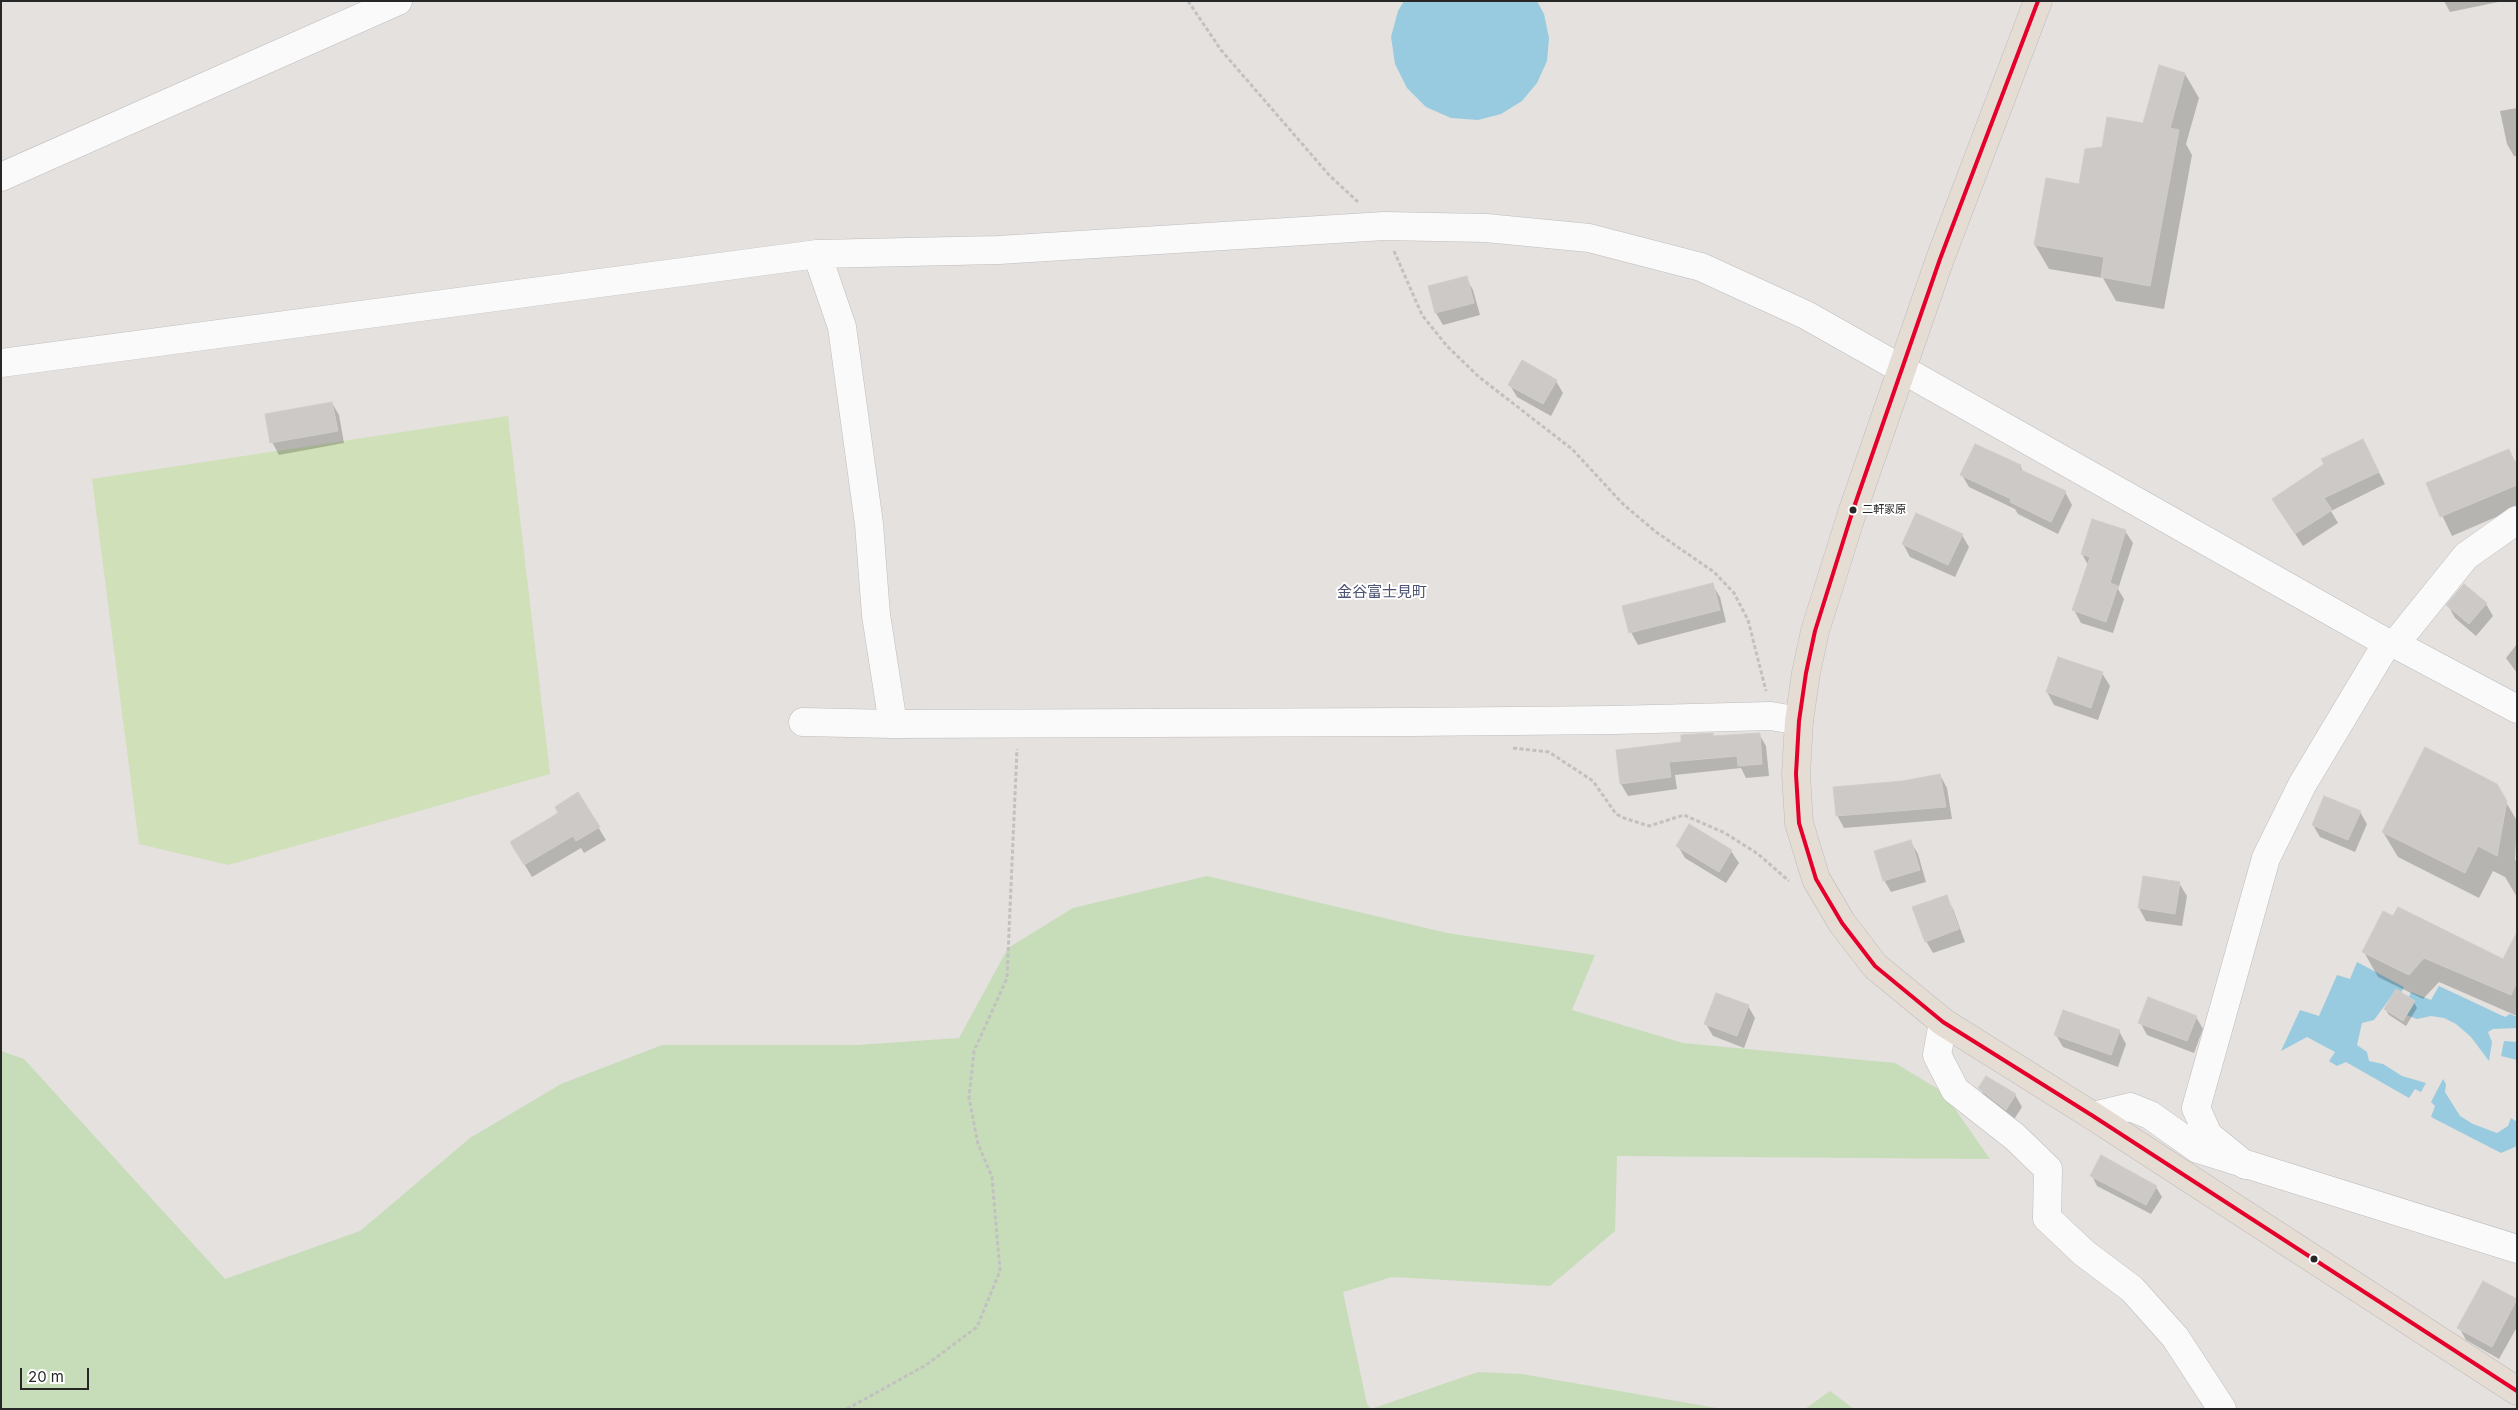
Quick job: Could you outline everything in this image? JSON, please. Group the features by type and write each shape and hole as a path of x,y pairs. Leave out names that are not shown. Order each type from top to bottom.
{"highway":[{"path":"2038,1 1940,259 1904,369 1853,510 1815,631 1806,673 1799,721 1796,774 1799,823 1816,879 1842,923 1874,966 1943,1022 2093,1116 2517,1391"}],"street":[{"path":"1,177 398,1"},
{"path":"1,363 817,254 999,250 1384,226 1486,228 1589,238 1701,267 1806,315 2391,643 2517,709"},
{"path":"817,254 842,327 869,524 876,615 892,724"},
{"path":"2245,1165 2208,1135 2196,1108 2266,858 2302,785 2391,643 2466,556 2517,520"},
{"path":"802,722 892,724 1614,720 1771,716 1799,721"},
{"path":"1943,1022 1938,1055 1955,1090 2015,1137 2048,1169 2047,1218 2084,1253 2138,1296 2175,1337 2222,1409"},
{"path":"2093,1116 2130,1107 2150,1114 2198,1149 2517,1249"}],"path":[{"path":"1188,1 1222,50 1316,160 1384,226 1422,315 1447,346 1479,377 1572,449 1623,504 1656,532 1714,572 1734,593 1748,620 1762,670 1771,716"},
{"path":"847,1409 926,1365 977,1327 1000,1271 992,1177 978,1144 969,1098 974,1051 1007,978 1018,723"},
{"path":"1511,748 1549,752 1593,781 1616,814 1624,818 1649,826 1684,815 1725,833 1758,854 1791,882"}],"green space":[{"path":"508,416 550,774 228,865 139,844 92,479"},
{"path":"1207,876 1447,933 1595,955 1572,1010 1683,1043 1895,1063 1943,1092 1990,1159 1617,1156 1615,1231 1550,1286 1392,1277 1343,1292 1367,1404 1371,1409 1,1409 1,1051 24,1059 225,1279 360,1231 470,1138 561,1084 662,1045 857,1045 959,1038 1008,948 1073,908"},
{"path":"1478,1372 1522,1374 1722,1409 1371,1409"},
{"path":"1830,1391 1854,1409 1805,1409"}],"water":[{"path":"1404,1 1537,1 1544,14 1549,38 1547,61 1537,83 1522,101 1501,114 1478,120 1451,118 1426,107 1407,88 1395,64 1391,37 1398,11"},
{"path":"2357,962 2404,987 2401,993 2396,990 2374,1020 2362,1023 2357,1045 2367,1052 2369,1061 2383,1064 2402,1076 2426,1083 2421,1092 2415,1089 2409,1098 2346,1062 2337,1066 2329,1061 2335,1052 2307,1037 2281,1051 2300,1010 2319,1016 2337,975 2350,979"},
{"path":"2439,986 2505,1017 2510,1014 2517,1017 2517,1028 2493,1029 2488,1032 2492,1042 2489,1061 2471,1037 2456,1024 2444,1018 2431,1016 2417,1019 2406,1015 2415,1001 2409,997 2411,992 2431,1000"},
{"path":"2504,1041 2517,1042 2517,1060 2501,1056"},
{"path":"2443,1079 2446,1084 2445,1092 2460,1116 2473,1124 2497,1133 2508,1126 2511,1118 2517,1122 2517,1146 2501,1153 2431,1117 2435,1106 2431,1102"}],"building":[{"path":"2159,65 2185,73 2170,128 2179,130 2150,286 2101,277 2104,257 2034,245 2046,178 2079,184 2085,149 2102,147 2107,117 2143,123"},
{"path":"1467,276 1474,303 1435,313 1428,286"},
{"path":"1522,360 1557,380 1543,404 1508,385"},
{"path":"332,402 338,431 270,443 265,414"},
{"path":"2363,439 2379,472 2324,498 2332,510 2295,534 2272,499 2324,464 2321,459"},
{"path":"1975,444 2021,465 2019,469 2066,491 2051,522 2010,502 2011,499 1960,475"},
{"path":"2509,449 2517,467 2517,485 2440,517 2426,483"},
{"path":"1916,513 1963,534 1948,565 1902,544"},
{"path":"2092,519 2126,530 2110,583 2118,586 2106,622 2072,610 2090,557 2081,554"},
{"path":"1713,583 1720,610 1629,633 1622,606"},
{"path":"2464,584 2487,603 2469,624 2446,605"},
{"path":"2058,657 2103,672 2091,708 2046,692"},
{"path":"1713,733 1713,736 1760,733 1762,764 1738,766 1737,756 1669,762 1671,777 1620,784 1616,750 1681,742 1681,735"},
{"path":"2425,747 2497,784 2507,801 2497,856 2478,846 2465,873 2382,832"},
{"path":"1940,774 1946,807 1836,816 1833,787 1903,781"},
{"path":"578,792 600,827 576,841 573,836 524,865 510,842 558,813 555,807"},
{"path":"2324,796 2361,811 2348,840 2312,825"},
{"path":"1689,824 1732,850 1719,872 1676,846"},
{"path":"1911,840 1920,870 1883,881 1874,851"},
{"path":"2143,876 2180,882 2175,914 2138,908"},
{"path":"1947,895 1959,929 1925,942 1912,907"},
{"path":"2398,907 2503,959 2517,932 2517,982 2511,995 2424,958 2409,975 2362,952 2383,911 2393,916"},
{"path":"2396,989 2415,1001 2403,1021 2384,1009"},
{"path":"1716,993 1749,1005 1737,1036 1704,1024"},
{"path":"2148,997 2197,1016 2187,1041 2138,1023"},
{"path":"2063,1010 2120,1030 2111,1055 2054,1035"},
{"path":"1986,1076 2016,1094 2006,1110 1978,1088"},
{"path":"2101,1155 2157,1186 2146,1205 2090,1176"},
{"path":"2483,1281 2517,1299 2492,1347 2457,1328"}],"transit line":[{"path":"2038,1 1940,259 1853,510 1815,631 1806,673 1799,721 1796,774 1799,823 1816,879 1842,923 1875,966 1943,1022 2093,1116 2517,1391"}],"place":[{"name":"二軒家原","path":"1853,510"}],"district":[{"name":"金谷富士見町","path":"1382,592"}]}
